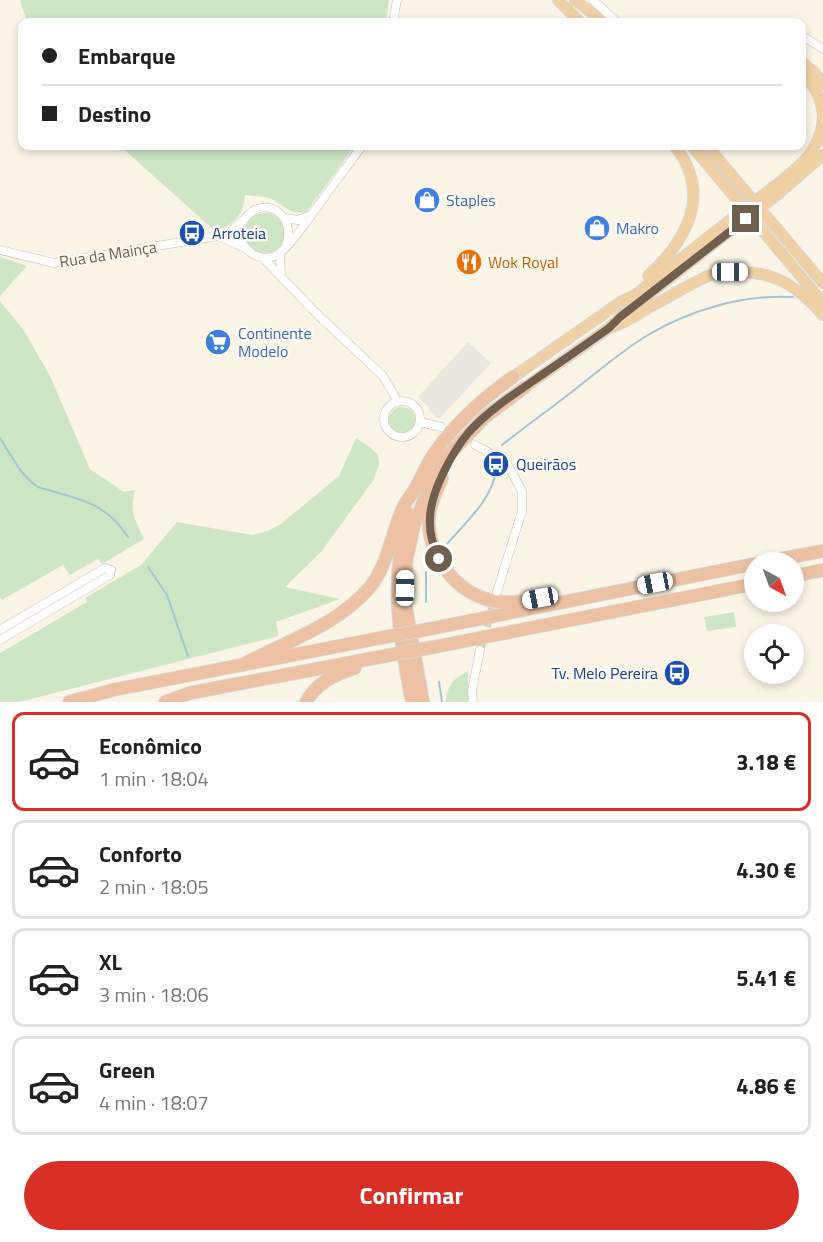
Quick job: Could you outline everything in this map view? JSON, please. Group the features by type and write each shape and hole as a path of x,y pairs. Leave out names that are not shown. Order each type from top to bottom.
{"highway":[{"path":"558,0 574,18"},
{"path":"575,0 592,18"},
{"path":"575,0 598,18"},
{"path":"806,66 823,84"},
{"path":"774,192 808,157 820,139 823,108 816,91 806,79"},
{"path":"622,301 681,240 691,215 693,188 690,171 677,150"},
{"path":"695,150 823,303"},
{"path":"710,150 823,283"},
{"path":"719,150 730,173"},
{"path":"423,702 407,621 406,562 414,525 445,459 485,417 609,328 728,228 823,155"},
{"path":"242,665 319,627 348,609 365,592 379,573 401,510 415,490 434,454 461,420 492,392 622,301 635,295 728,228"},
{"path":"609,328 624,324 646,309 710,275 730,272 768,274 802,293 823,315"},
{"path":"454,452 433,500 429,517 433,544 446,570 464,588 488,600 526,601 580,598 744,566"},
{"path":"412,702 398,621 396,588 403,535 415,490"},
{"path":"804,555 823,551"},
{"path":"804,574 823,570"},
{"path":"166,702 190,693 744,586"},
{"path":"69,702 113,690 429,628 556,599"},
{"path":"306,702 312,692 327,679 378,662 385,656"},
{"path":"166,702 171,702"}],"street":[{"path":"394,18 398,0"},
{"path":"593,0 613,18"},
{"path":"806,38 823,49"},
{"path":"263,258 280,253 302,229 359,150"},
{"path":"245,248 240,230 244,220 250,213 269,208 285,218 290,236 286,246"},
{"path":"285,218 297,219 311,215"},
{"name":"Rua da Mainça","path":"0,250 54,263 218,236 230,232 244,220"},
{"path":"218,236 263,258 383,376 398,402"},
{"path":"280,253 280,276"},
{"path":"405,401 417,408 420,422 413,434 399,438 387,430 384,417 386,410 398,402 405,401"},
{"path":"420,422 441,427"},
{"path":"475,445 507,464 522,491 522,511 497,592"},
{"path":"0,630 105,568 111,570 110,575 0,640"},
{"path":"474,702 472,691 480,650"}],"shaded area":[{"path":"468,342 491,363 439,419 418,397"}],"green space":[{"path":"20,0 389,0 387,18 26,18"},
{"path":"124,150 352,150 307,211 292,211 271,199 245,195 243,208 237,218 228,226 215,231"},
{"path":"265,213 273,214 279,219 284,225 284,241 279,247 273,252 265,253 257,252 251,247 246,241 245,233 246,225 251,219 257,214"},
{"path":"0,257 27,266 0,296"},
{"path":"0,301 23,329 50,376 90,469 124,492 135,490 134,515 144,539 102,564 98,559 70,575 63,565 2,600 0,597"},
{"path":"402,407 411,411 415,420 411,429 402,433 393,429 389,420 393,411"},
{"path":"356,438 378,455 379,464 374,479 321,552 285,587 340,599 276,622 279,636 19,702 0,702 0,653 87,602 85,598 141,565 177,522 252,535 268,531 281,524 339,476"},
{"path":"734,612 736,627 707,631 704,617"},
{"path":"468,671 468,702 446,702 447,691 452,683"}],"waterway":[{"path":"502,445 621,353 664,326 699,311 737,301 793,297"},
{"path":"0,438 26,477 38,487 77,498 99,508 109,515 128,537"},
{"path":"442,550 483,502 497,468"},
{"path":"148,567 167,595 188,656"},
{"path":"426,572 426,602"},
{"path":"439,682 442,702"}],"tunnel":[{"path":"480,650 495,599"}],"place":[{"name":"Staples","path":"427,200"},
{"name":"Makro","path":"597,228"},
{"name":"Arroteia","path":"192,233"},
{"name":"Wok Royal","path":"469,262"},
{"name":"Continente Modelo","path":"218,342"},
{"name":"Queirãos","path":"496,464"},
{"name":"Tv. Melo Pereira","path":"677,673"}],"route":[{"path":"439,559 430,531 429,517 433,500 454,452 469,433 517,392 609,328 746,219"}]}
